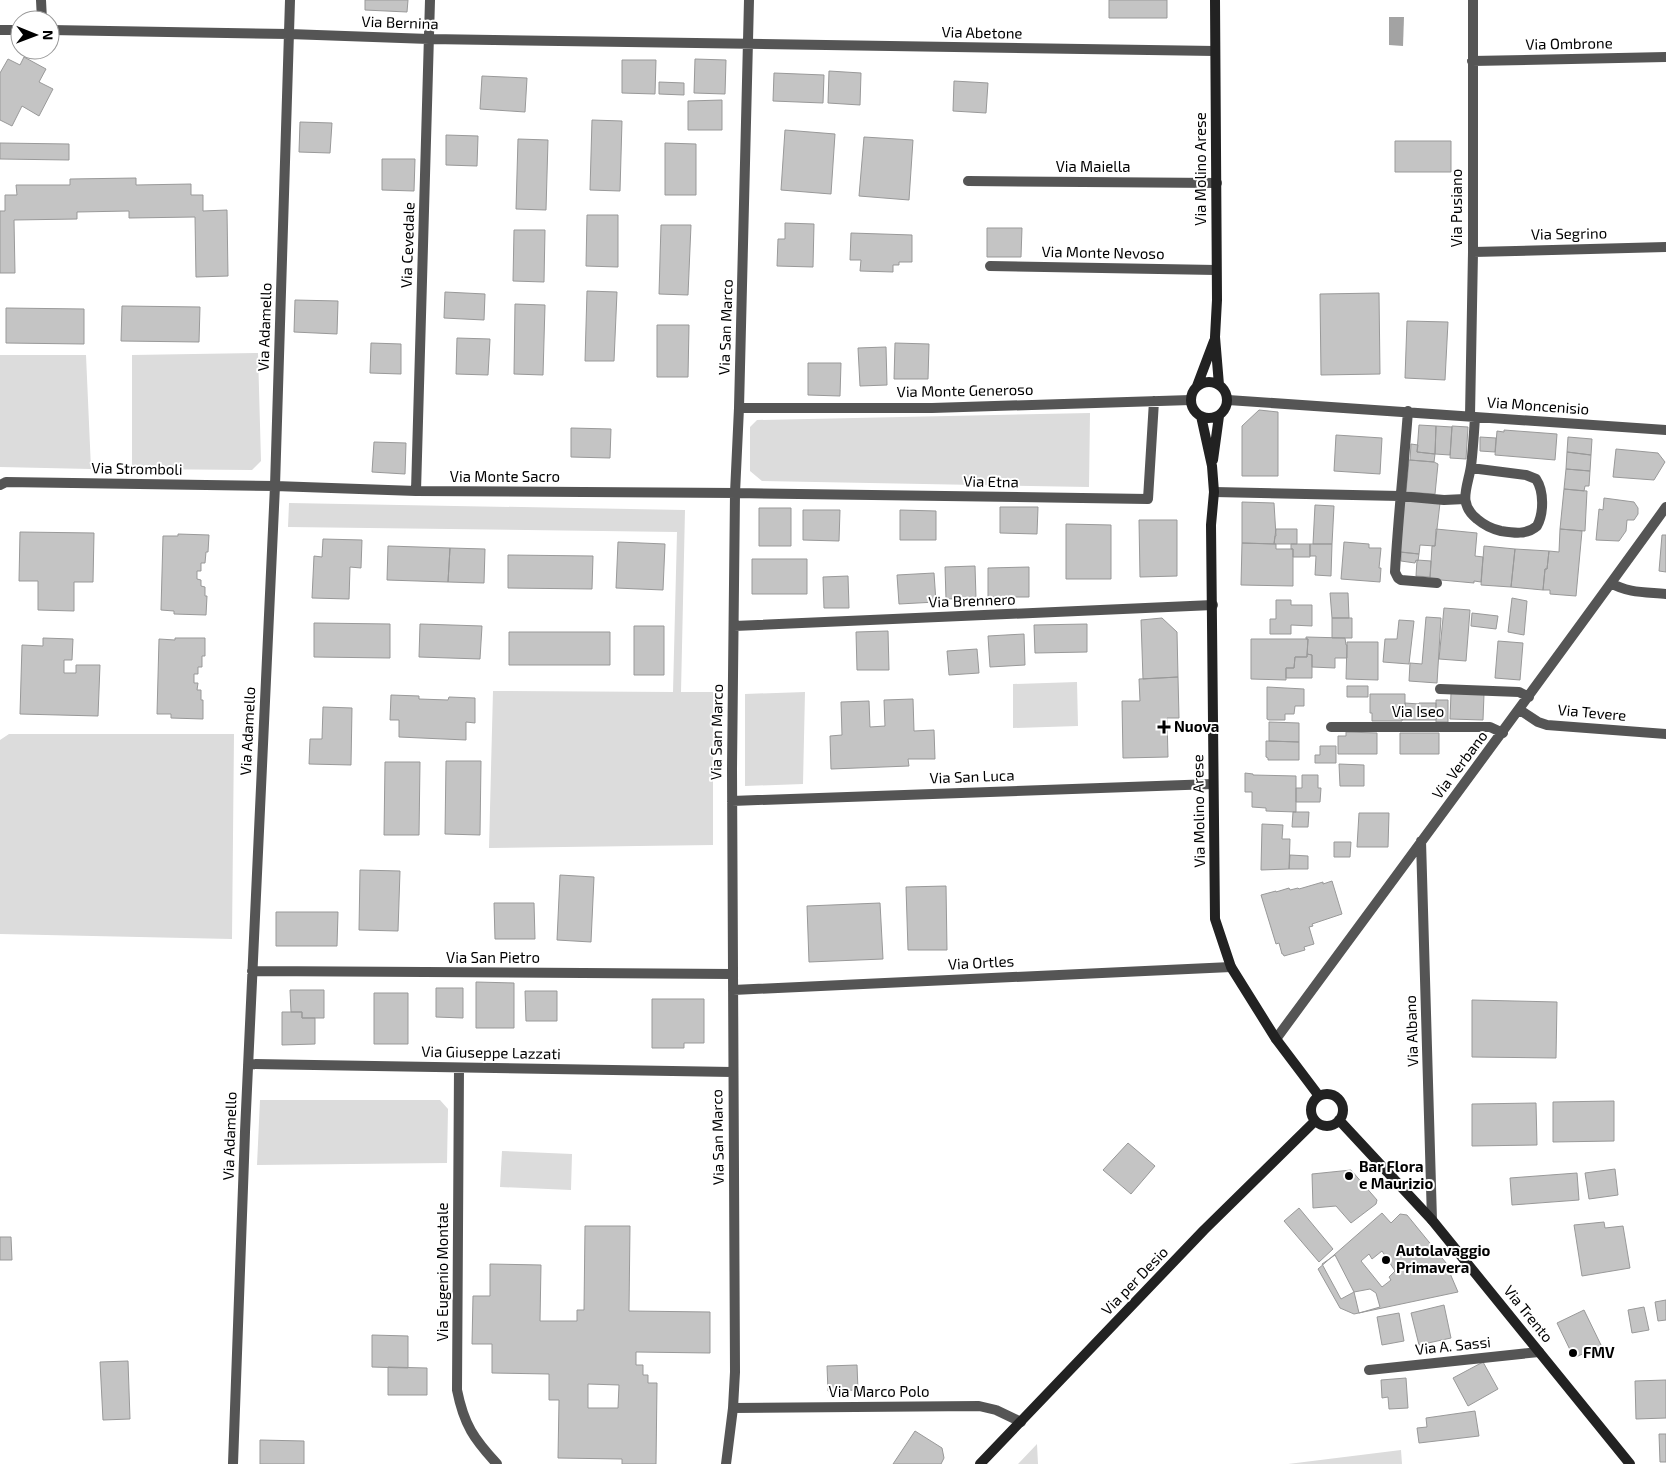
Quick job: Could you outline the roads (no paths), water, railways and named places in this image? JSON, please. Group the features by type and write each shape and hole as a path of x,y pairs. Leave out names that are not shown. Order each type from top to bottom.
{"street":[{"name":"Via Adamello","path":"232,1464 252,971 275,486 290,0"},
{"name":"Via Cevedale","path":"416,491 430,0"},
{"name":"Via San Marco","path":"726,1464 733,1408 735,1363 732,801 735,493 739,408 749,0"},
{"name":"Via Molino Arese","path":"1215,0 1217,300 1215,338 1219,384"},
{"name":"Via Pusiano","path":"1471,468 1473,0"},
{"name":"Via Bernina","path":"60,30 289,34 429,40 748,45"},
{"name":"Via Abetone","path":"748,45 1216,51"},
{"name":"Via Ombrone","path":"1472,61 1666,57"},
{"name":"Via Maiella","path":"968,181 1216,183"},
{"name":"Via Segrino","path":"1473,252 1666,247"},
{"name":"Via Monte Nevoso","path":"990,266 1216,270"},
{"name":"Via Molino Arese","path":"1197,386 1215,338"},
{"path":"1208,382 1219,384 1227,394 1228,400 1224,412 1213,418 1201,416 1193,408 1191,400 1194,391 1197,386 1208,382"},
{"name":"Via Monte Generoso","path":"739,408 932,408 1191,400"},
{"name":"Via Moncenisio","path":"1228,400 1666,430"},
{"name":"Via Etna","path":"735,493 1148,499 1154,401"},
{"path":"1408,412 1395,576 1402,580 1437,583"},
{"name":"Via Molino Arese","path":"1201,416 1212,466 1214,492 1212,605 1215,919 1231,967 1276,1039 1319,1096"},
{"name":"Via Molino Arese","path":"1212,466 1219,416"},
{"path":"1471,468 1536,478 1542,497 1540,521 1532,530 1525,532 1507,532 1484,524 1467,508 1465,499 1471,468"},
{"name":"Via Stromboli","path":"0,485 6,482 275,486"},
{"name":"Via Monte Sacro","path":"275,486 416,491 735,493"},
{"path":"1214,492 1400,496 1438,500 1465,499"},
{"name":"Via Verbano","path":"1276,1039 1520,710 1666,507"},
{"path":"1611,583 1631,591 1666,594"},
{"name":"Via Brennero","path":"734,626 1212,605"},
{"name":"Via Iseo","path":"1440,689 1520,692 1529,697"},
{"name":"Via Tevere","path":"1520,710 1538,722 1547,725 1666,734"},
{"name":"Via Iseo","path":"1331,727 1490,728 1502,733"},
{"name":"Via San Luca","path":"732,801 1213,784"},
{"name":"Via Albano","path":"1421,841 1432,1220"},
{"name":"Via Ortles","path":"733,990 1231,967"},
{"name":"Via San Pietro","path":"252,971 733,974"},
{"name":"Via Giuseppe Lazzati","path":"248,1064 732,1072"},
{"name":"Via Eugenio Montale","path":"459,1068 457,1390 468,1427 478,1443 497,1464"},
{"path":"1325,1094 1337,1098 1343,1109 1339,1120 1327,1126 1315,1121 1312,1116 1312,1105 1319,1096 1325,1094"},
{"name":"Via Trento","path":"1339,1120 1432,1220 1630,1464"},
{"name":"Via per Desio","path":"980,1464 1204,1230 1315,1121"},
{"name":"Via A. Sassi","path":"1369,1370 1540,1352"},
{"name":"Via Marco Polo","path":"733,1408 979,1406 996,1410 1021,1422"}],"place":[{"name":"Nuova","path":"1164,727"},
{"name":"Bar Flora e Maurizio","path":"1349,1176"},
{"name":"Autolavaggio Primavera","path":"1386,1260"},
{"name":"FMV","path":"1573,1353"}]}
